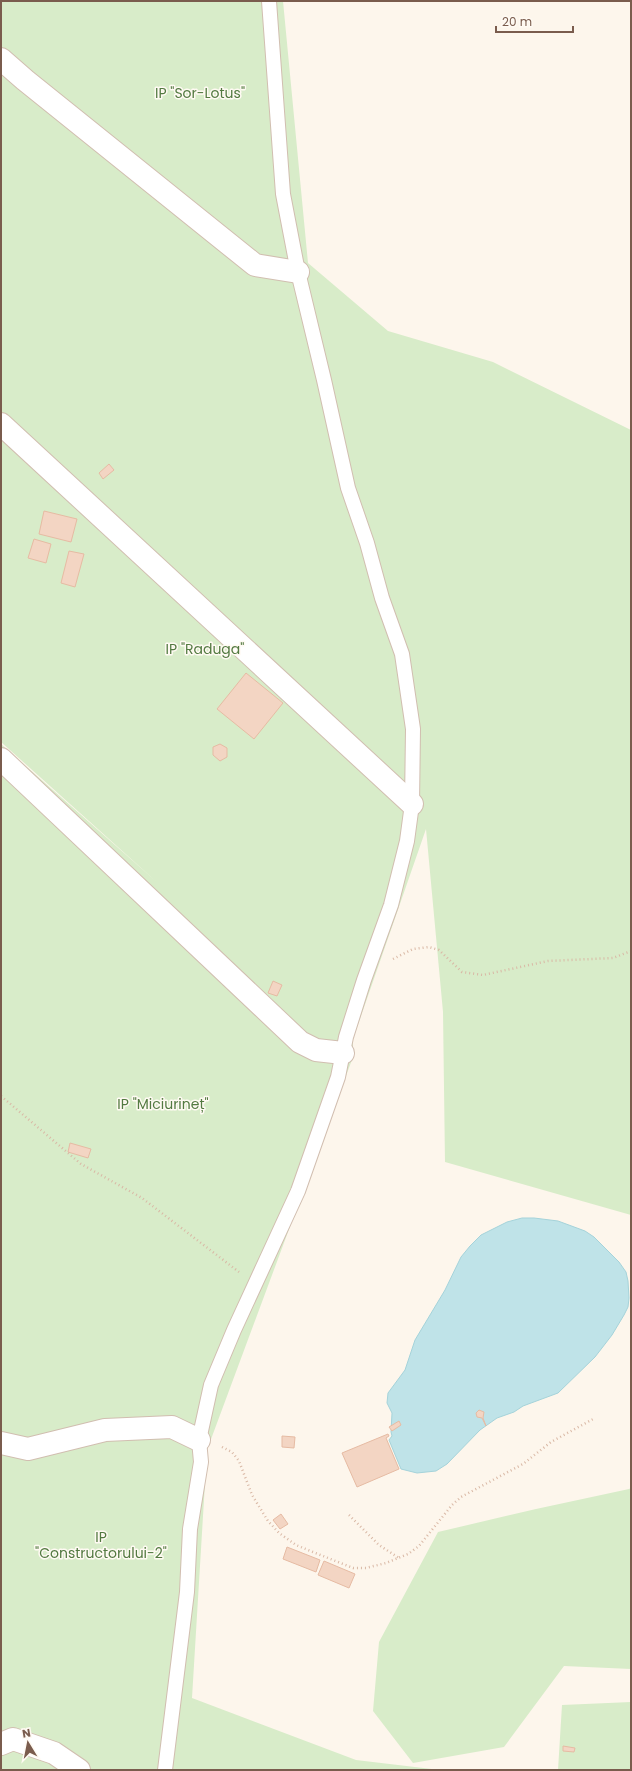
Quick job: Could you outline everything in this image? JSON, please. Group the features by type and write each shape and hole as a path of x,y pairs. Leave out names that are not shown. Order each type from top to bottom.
{"street":[{"path":"1,59 255,265 298,272"},
{"path":"1,424 412,804"},
{"path":"1,759 300,1042 316,1050 343,1053"},
{"path":"1,1443 28,1448 106,1430 172,1427 199,1440"},
{"path":"1,1744 12,1739 54,1753 79,1770"}],"lane":[{"path":"165,1770 186,1592 190,1529 201,1462 199,1440 211,1385 298,1191 338,1077 346,1037 364,980 392,905 407,841 412,804 413,729 402,654 382,598 367,543 348,488 298,272 283,194 269,1"}],"path":[{"path":"364,980 370,978 384,964 413,949 421,947 429,947 439,950 462,972 483,975 548,961 613,958 631,951"},
{"path":"1,1096 81,1164 142,1198 255,1285"},
{"path":"199,1440 223,1447 232,1452 239,1461 252,1495 268,1521 279,1533 296,1545 353,1568 376,1566 399,1559 419,1546 452,1505 461,1497 523,1464 551,1442 595,1418"},
{"path":"349,1515 358,1522 379,1545 399,1559"}],"green space":[{"path":"1,1 283,1 308,263 388,331 493,362 631,430 631,1215 445,1162 443,1012 426,829 353,1039 353,1057 207,1450 192,1698 356,1760 440,1770 1,1770 1,744 159,884 1,742"},
{"path":"631,1488 631,1669 564,1666 504,1747 413,1763 373,1711 379,1642 438,1532"},
{"path":"631,1702 631,1770 558,1770 562,1705"}],"water":[{"path":"522,1218 558,1221 585,1231 594,1237 619,1262 626,1272 629,1298 628,1307 612,1335 595,1357 558,1393 523,1406 514,1412 497,1418 480,1430 447,1464 436,1471 417,1473 401,1469 389,1440 392,1436 392,1413 387,1403 388,1393 405,1370 415,1340 445,1290 461,1257 481,1235 507,1222"}],"building":[{"path":"109,464 114,470 103,479 99,473"},
{"path":"44,511 77,519 71,542 39,534"},
{"path":"34,539 51,544 46,563 28,558"},
{"path":"69,551 84,554 75,587 61,583"},
{"path":"246,673 283,703 254,739 217,709"},
{"path":"220,744 227,748 227,757 220,761 213,755 213,747"},
{"path":"273,981 282,985 277,996 268,993"},
{"path":"70,1143 91,1149 88,1158 68,1152"},
{"path":"479,1410 484,1412 483,1418 486,1426 482,1418 477,1417 476,1413"},
{"path":"399,1421 401,1425 392,1431 389,1427"},
{"path":"388,1434 389,1436 386,1438 399,1469 357,1487 342,1453"},
{"path":"282,1436 295,1437 294,1448 282,1447"},
{"path":"281,1514 288,1524 280,1529 273,1520"},
{"path":"287,1547 320,1560 316,1572 283,1559"},
{"path":"324,1561 355,1574 349,1588 318,1575"},
{"path":"563,1746 575,1748 574,1752 563,1751"}],"park label":[{"name":"IP \"Sor-Lotus\"","path":"200,93"},
{"name":"IP \"Raduga\"","path":"205,649"},
{"name":"IP \"Miciurineț\"","path":"163,1104"},
{"name":"IP \"Constructorului-2\"","path":"101,1546"}]}
